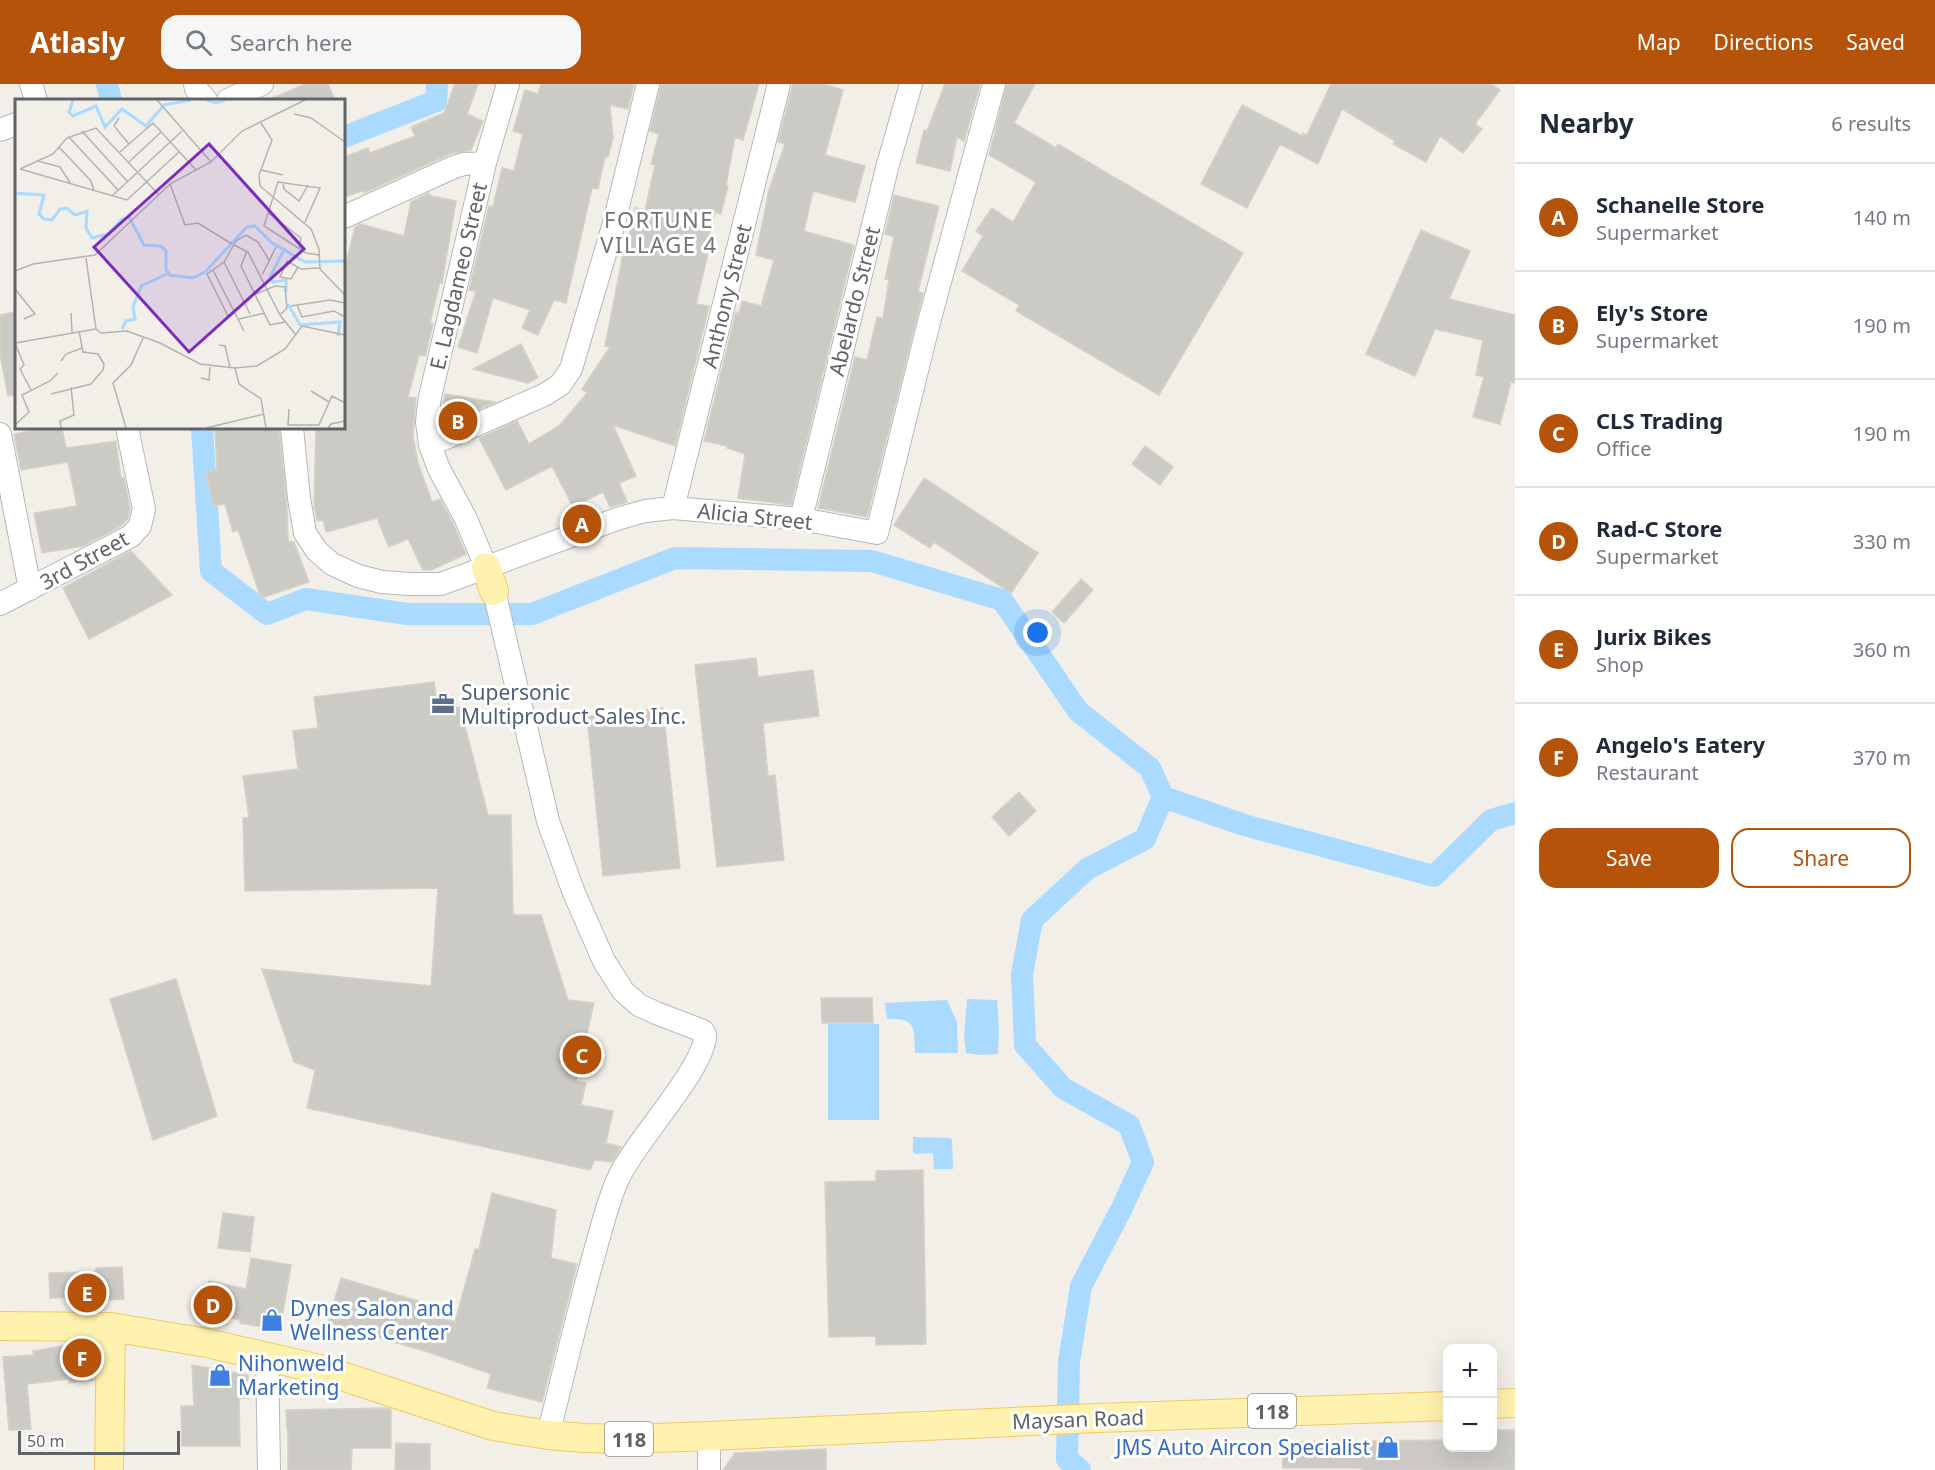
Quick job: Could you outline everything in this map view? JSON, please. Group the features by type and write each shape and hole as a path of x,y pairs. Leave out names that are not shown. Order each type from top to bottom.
{"main road":[{"name":"118","path":"0,1326 111,1327 207,1343 324,1370 493,1426 549,1436 631,1439 709,1436"},
{"path":"109,1470 111,1327"},
{"path":"1497,1404 1515,1404"},
{"name":"Maysan Road","path":"709,1436 1097,1418 1443,1406"}],"street":[{"path":"31,84 36,99"},
{"path":"195,84 196,89 205,99"},
{"path":"230,99 262,84"},
{"name":"E. Lagdameo Street","path":"508,84 485,163 430,397 427,422 430,445 439,469 466,519 490,579 548,821 574,893 604,961 623,991 639,1005 703,1031 705,1035 703,1048 690,1073 638,1144 618,1178 581,1301 549,1436"},
{"path":"430,445 544,395 560,385 571,369 614,223 648,84"},
{"name":"Anthony Street","path":"673,508 778,84"},
{"name":"Abelardo Street","path":"801,519 887,168 910,84"},
{"name":"Alicia Street","path":"292,429 305,534 317,551 332,564 358,576 382,582 441,584 490,579 617,519 645,511 673,508 801,519 877,533 929,322 994,84"},
{"path":"0,130 15,124"},
{"path":"345,217 454,167 485,163"},
{"name":"3rd Street","path":"0,604 131,536 140,526 144,509 127,429"},
{"path":"0,434 30,590"},
{"path":"267,1356 269,1470"},
{"path":"709,1436 709,1470"}],"water":[{"path":"967,999 997,1000 998,1054 966,1053 964,1036"},
{"path":"947,1000 957,1022 958,1053 915,1053 914,1031 909,1022 887,1019 885,1003"},
{"path":"828,1024 879,1024 879,1120 828,1120"},
{"path":"913,1137 950,1138 953,1169 934,1169 933,1153 915,1154"}],"building":[{"path":"305,84 328,84 335,99 270,99"},
{"path":"455,84 478,84 467,114 483,121 471,150 450,154 364,193 365,190 345,197 345,157 368,148 370,153 415,136 411,127 444,113"},
{"path":"541,84 634,84 628,109 610,105 613,138 608,157 605,157 598,189 592,188 566,303 554,300 538,335 522,328 530,310 493,298 477,353 458,347 476,291 469,290 489,206 493,207 502,168 514,171 523,134 513,131 525,90 538,94"},
{"path":"661,84 759,84 743,140 735,137 726,185 728,186 721,214 715,212 704,254 708,254 696,304 709,306 675,446 613,425 636,476 619,483 627,502 610,507 603,492 573,507 552,466 506,490 479,438 517,421 529,444 559,426 587,393 582,389 610,347 605,346 624,249 626,250 635,208 645,210 655,165 651,164 659,134 650,131"},
{"path":"793,84 824,84 843,90 825,155 865,166 855,202 813,191 804,231 854,245 791,505 738,498 745,454 727,448 727,446 704,441 736,312 739,313 742,301 761,306 774,260 756,255 769,190 785,144 778,142"},
{"path":"945,84 980,84 964,141 957,137 950,171 916,163 924,130 927,131"},
{"path":"1007,84 1035,84 1014,123 1056,148 1058,144 1243,253 1159,395 1016,311 1019,305 962,271 983,236 976,231 992,208 1013,222 1036,182 989,155"},
{"path":"1331,84 1491,84 1500,90 1475,124 1482,129 1463,153 1440,136 1426,162 1393,144 1395,141 1342,109 1318,164 1280,144 1247,208 1201,184 1242,105 1302,136 1303,133 1307,135"},
{"path":"429,193 431,196 456,201 442,283 440,282 430,323 433,324 429,341 425,356 419,355 408,397 416,398 413,436 418,463 432,502 440,499 466,554 431,570 423,570 408,539 389,547 377,518 326,532 323,520 317,521 314,506 316,429 345,429 345,267 355,227 361,224 404,236 411,202"},
{"path":"894,195 939,206 918,292 923,293 867,517 818,508 855,357 867,360 877,317 883,318 889,280 885,279 894,237 885,234"},
{"path":"1421,230 1470,251 1449,299 1515,315 1515,383 1511,382 1500,424 1473,417 1484,377 1476,375 1483,340 1435,329 1415,376 1366,354"},
{"path":"15,312 15,395 8,396 0,354 0,315"},
{"path":"521,344 538,378 528,383 473,369"},
{"path":"445,394 495,402 456,419 441,416"},
{"path":"41,429 62,429 66,448 116,441 121,478 124,478 130,509 128,519 121,526 83,546 42,553 34,513 77,506 68,462 21,470 14,434"},
{"path":"279,429 288,541 294,542 309,582 261,598 238,530 233,532 225,504 213,506 206,472 217,470 215,430"},
{"path":"1145,446 1173,467 1160,485 1132,464"},
{"path":"924,478 1038,553 1011,593 934,542 930,548 894,525"},
{"path":"131,551 172,595 89,639 63,588"},
{"path":"1081,579 1093,590 1064,623 1052,612"},
{"path":"756,658 758,677 813,670 819,716 763,723 768,776 775,775 784,860 717,867 695,665"},
{"path":"434,682 438,710 460,707 488,815 511,815 513,915 541,915 568,1000 594,1003 576,1081 586,1083 581,1105 613,1111 606,1143 621,1147 612,1162 595,1160 590,1170 307,1108 315,1070 294,1062 262,969 431,986 438,888 245,891 243,818 249,818 243,776 298,769 293,731 318,728 314,697"},
{"path":"663,708 680,868 603,876 587,716"},
{"path":"1019,792 1036,811 1009,836 992,817"},
{"path":"176,979 217,1116 153,1140 110,999"},
{"path":"821,998 872,998 873,1023 822,1023"},
{"path":"923,1170 926,1344 876,1345 876,1336 829,1337 825,1182 876,1181 876,1171"},
{"path":"492,1193 556,1210 551,1258 577,1264 542,1402 487,1388 491,1374 428,1352 328,1323 341,1278 418,1301 415,1310 455,1322 475,1249 479,1249"},
{"path":"223,1213 254,1217 250,1252 218,1248"},
{"path":"251,1258 291,1265 280,1330 240,1323 240,1320 203,1312 209,1281 246,1289"},
{"path":"122,1267 124,1299 50,1298 49,1273 96,1272 96,1268"},
{"path":"90,1343 94,1380 69,1383 69,1379 27,1384 31,1429 9,1430 3,1357 34,1355 33,1351"},
{"path":"192,1365 248,1375 249,1398 239,1398 240,1446 182,1446 181,1406 194,1406"},
{"path":"391,1409 391,1448 352,1448 351,1470 288,1470 286,1410"},
{"path":"1497,1430 1515,1430 1515,1470 1283,1468 1282,1442 1443,1440 1443,1452 1497,1452"},
{"path":"396,1443 430,1444 430,1470 395,1470"},
{"path":"826,1449 826,1470 723,1470 735,1453"}],"waterway":[{"path":"107,84 111,99"},
{"path":"345,137 436,101 437,84"},
{"path":"202,429 211,571 267,614 306,599 407,614 532,614 675,558 872,561 1002,600 1078,711 1150,768 1163,797 1145,839 1087,869 1032,920 1022,974 1025,1045 1063,1088 1129,1125 1143,1162 1081,1286 1069,1362 1067,1459 1080,1470"},
{"path":"1163,797 1244,825 1434,876 1491,820 1515,813"}],"place":[{"name":"Ely's Store","path":"458,421"},
{"name":"Schanelle Store","path":"582,524"},
{"name":"Supersonic Multiproduct Sales Inc.","path":"443,704"},
{"name":"CLS Trading","path":"582,1055"},
{"name":"Jurix Bikes","path":"87,1293"},
{"name":"Rad-C Store","path":"213,1305"},
{"name":"Dynes Salon and Wellness Center","path":"272,1320"},
{"name":"Angelo's Eatery","path":"82,1358"},
{"name":"Nihonweld Marketing","path":"220,1375"},
{"name":"JMS Auto Aircon Specialist","path":"1388,1447"}],"district":[{"name":"FORTUNE VILLAGE 4","path":"659,232"}]}
